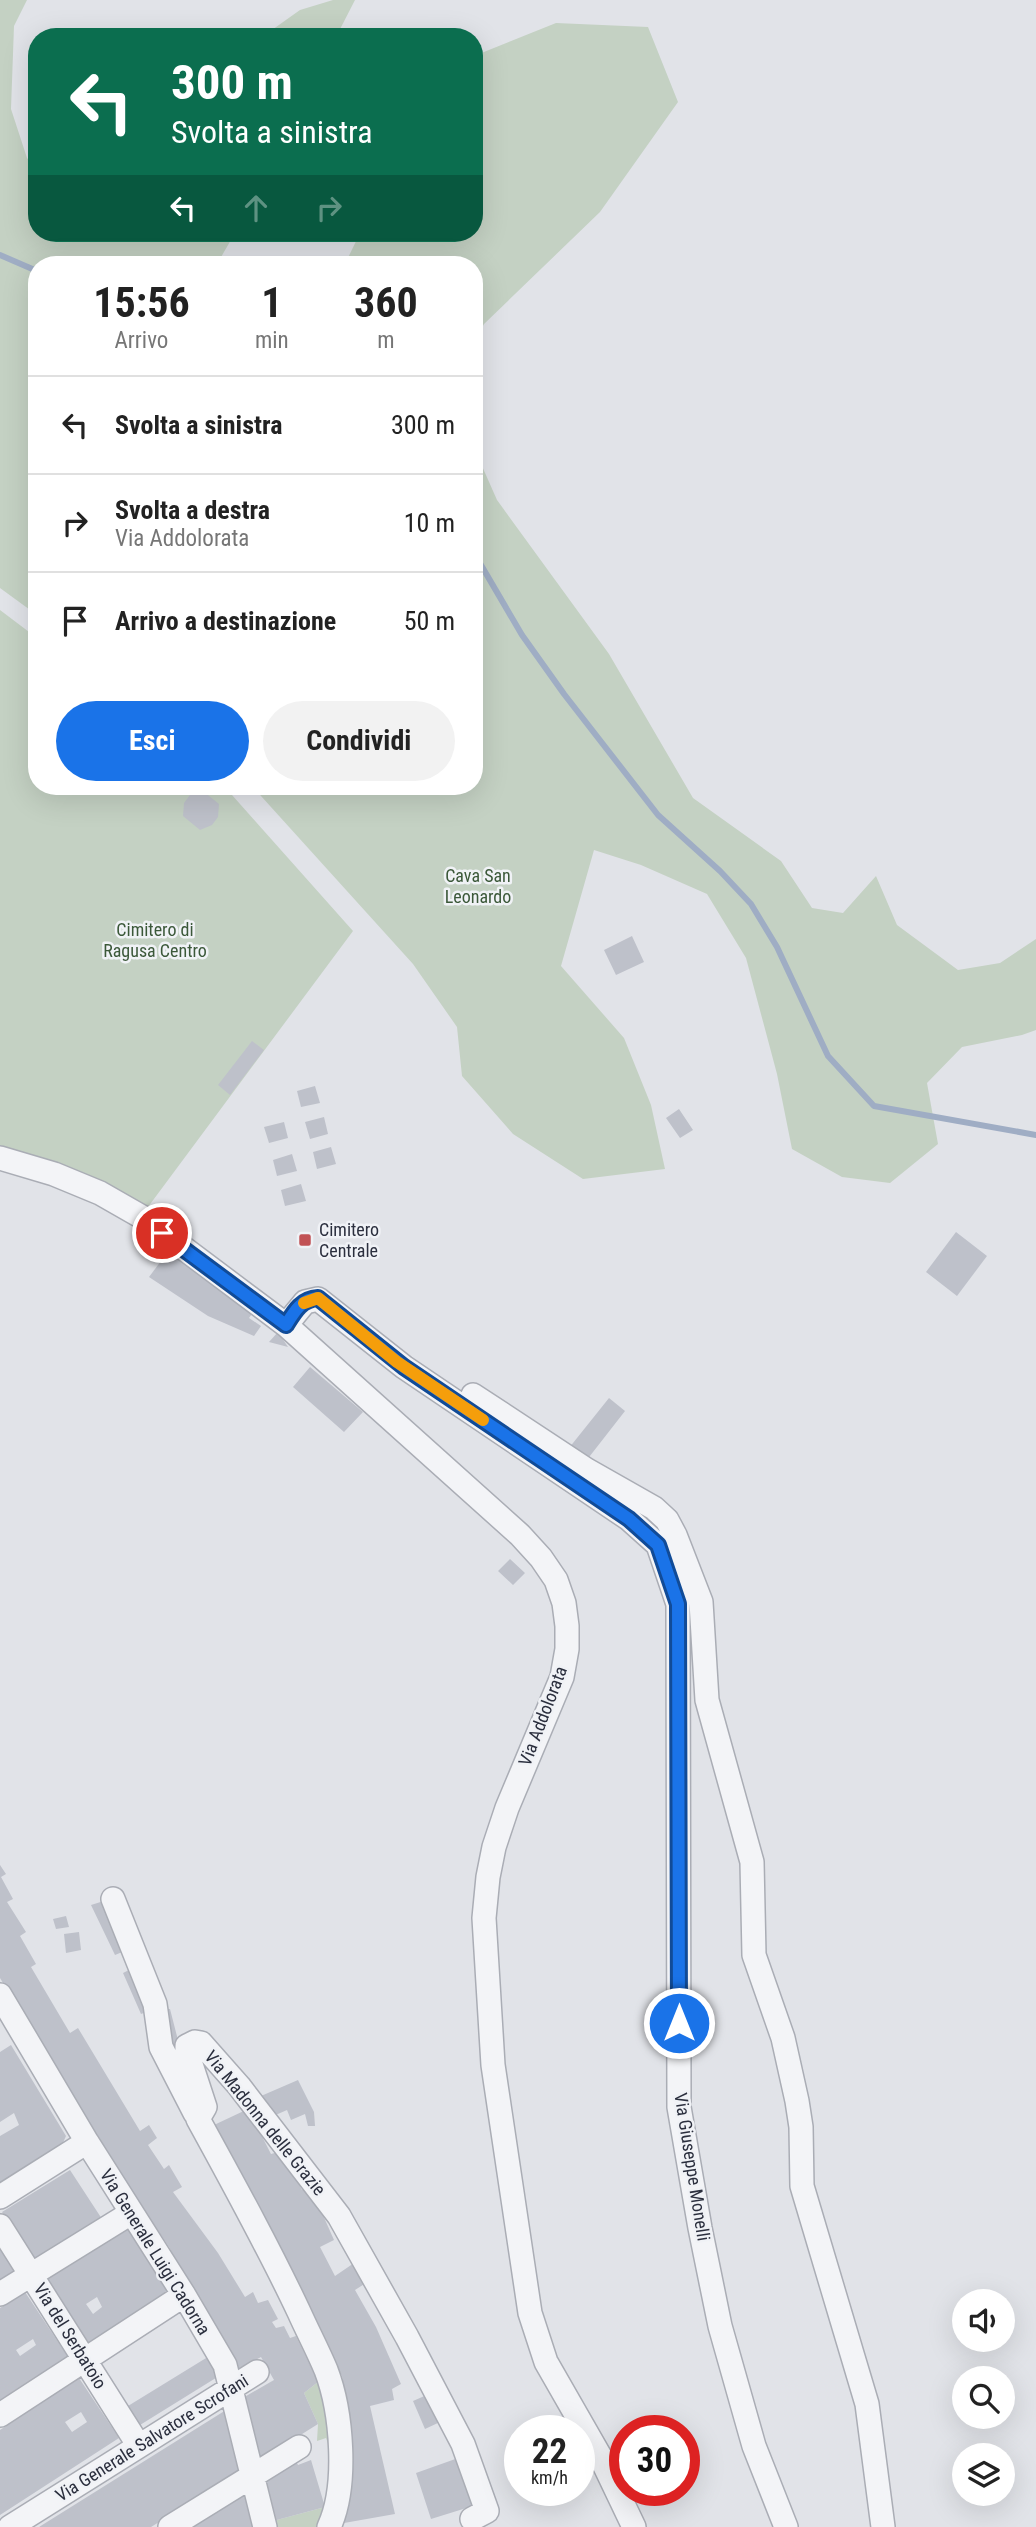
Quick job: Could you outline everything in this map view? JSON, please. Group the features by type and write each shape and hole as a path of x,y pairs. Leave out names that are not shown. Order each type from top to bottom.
{"street":[{"name":"Via Addolorata","path":"0,1158 54,1174 100,1193 142,1217 286,1325 520,1535 556,1580 564,1603 567,1626 567,1649 562,1677 507,1808 494,1847 488,1877 484,1918 493,2065 530,2313 546,2362 601,2458 634,2527"},
{"name":"Via Giuseppe Monelli","path":"286,1325 301,1305 318,1298 404,1367 629,1519 658,1545 678,1604 679,2107 720,2326 754,2446 786,2527"},
{"path":"404,1367 443,1375 587,1470 654,1508 667,1520 675,1535 701,1602 707,1700 752,1863 754,1955 783,2038 797,2101 801,2127 802,2186 826,2271 856,2361 866,2404 883,2527"},
{"path":"113,1899 155,2004 161,2047 198,2119"},
{"name":"Via Generale Luigi Cadorna","path":"0,1995 9,2032 87,2142 225,2365 265,2527"},
{"name":"Via Madonna delle Grazie","path":"329,2527 337,2502 340,2442 337,2412 327,2371 266,2243 198,2119 205,2107 187,2052 187,2046 195,2042 201,2043 239,2086 339,2217 407,2337 463,2444 487,2511 472,2519"},
{"path":"0,2197 87,2142"},
{"path":"0,2294 131,2213"},
{"name":"Via del Serbatoio","path":"0,2226 139,2446"},
{"path":"0,2415 184,2295"},
{"name":"Via Generale Salvatore Scrofani","path":"10,2527 257,2372"},
{"path":"170,2527 299,2448"}],"green space":[{"path":"0,0 27,0 14,26 11,109 28,159 28,242 230,242 222,256 28,256 28,608 0,588"},
{"path":"333,0 355,0 341,28 275,28 300,10"},
{"path":"556,23 648,27 678,102 600,212 483,326 483,256 349,256 356,242 483,242 483,52"},
{"name":"Cava San Leonardo","path":"483,468 497,500 609,654 693,798 781,861 812,908 843,913 876,876 897,925 958,970 1000,963 1036,939 1036,1030 962,1047 927,1083 938,1144 890,1183 842,1177 792,1149 777,1074 746,958 707,894 641,865 594,850 561,966 624,1038 651,1105 665,1169 583,1179 513,1134 462,1076 457,1027 413,964 260,795 483,795"},
{"name":"Cimitero di Ragusa Centro","path":"0,610 28,631 28,795 232,795 353,931 148,1207 106,1183 0,1149"},
{"path":"318,2382 326,2405 330,2449 326,2438 317,2441 318,2424 304,2393"},
{"path":"325,2507 317,2527 274,2527 273,2521"}],"building":[{"path":"190,795 208,795 219,804 218,817 212,825 200,830 183,816 184,803"},
{"path":"632,936 644,962 616,975 604,950"},
{"path":"252,1041 264,1050 230,1095 218,1085"},
{"path":"315,1086 320,1103 301,1107 297,1091"},
{"path":"679,1109 693,1130 680,1138 666,1118"},
{"path":"324,1117 328,1134 310,1139 305,1122"},
{"path":"284,1122 288,1138 269,1143 264,1127"},
{"path":"331,1147 336,1164 317,1169 313,1152"},
{"path":"292,1154 297,1171 277,1176 273,1160"},
{"path":"301,1184 306,1201 285,1206 281,1190"},
{"path":"956,1232 987,1256 957,1296 926,1272"},
{"path":"170,1249 254,1311 249,1318 261,1326 254,1336 208,1316 149,1277"},
{"path":"278,1332 288,1347 269,1342"},
{"path":"310,1367 363,1412 344,1432 293,1387"},
{"path":"609,1398 625,1411 586,1461 569,1448"},
{"path":"510,1559 525,1573 513,1585 498,1571"},
{"path":"0,1865 6,1874 1,1877 13,1899 7,1902 26,1932 20,1936 36,1964 31,1967 70,2033 78,2028 140,2131 149,2125 157,2138 148,2145 164,2169 169,2165 182,2187 173,2192 218,2253 245,2297 253,2292 258,2303 268,2300 278,2319 272,2322 276,2328 284,2326 290,2338 296,2336 318,2382 304,2393 318,2424 256,2463 241,2399 274,2380 261,2357 235,2371 169,2247 81,2115 0,1978"},
{"path":"107,1900 127,1950 115,1955 91,1905"},
{"path":"66,1916 69,1927 56,1929 53,1919"},
{"path":"79,1932 81,1950 66,1953 64,1934"},
{"path":"133,1968 149,2011 141,2014 123,1973"},
{"path":"162,2009 170,2009 180,2048 166,2047"},
{"path":"11,2045 66,2136 61,2147 0,2183 0,2136 19,2125 14,2113 0,2122 0,2052"},
{"path":"298,2080 314,2112 315,2126 308,2126 305,2114 291,2120 287,2110 271,2117 261,2096"},
{"path":"248,2109 271,2154 282,2151 302,2190 310,2186 334,2240 320,2247 335,2276 357,2261 369,2281 355,2290 376,2327 401,2384 392,2389 394,2400 370,2406 395,2514 344,2523 350,2496 349,2419 342,2376 214,2125"},
{"path":"70,2170 102,2219 34,2260 2,2212"},
{"path":"128,2228 137,2230 172,2290 86,2344 46,2279","holes":["97,2297 102,2307 93,2314 86,2304"]},
{"path":"0,2248 17,2274 0,2284"},
{"path":"25,2292 68,2357 0,2400 0,2308","holes":["33,2339 36,2345 20,2356 16,2350"]},
{"path":"211,2355 219,2376 140,2425 128,2406"},
{"path":"79,2378 119,2438 0,2515 0,2430","holes":["81,2412 87,2422 72,2432 65,2422"]},
{"path":"429,2394 440,2422 425,2429 413,2401"},
{"path":"226,2410 239,2473 151,2527 39,2527"},
{"path":"461,2457 476,2505 431,2519 416,2473"},
{"path":"295,2459 298,2465 311,2460 325,2507 273,2521 261,2481"},
{"path":"243,2492 254,2527 186,2527"}],"waterway":[{"name":"Cava San Leonardo","path":"0,255 28,267"},
{"name":"Cava San Leonardo","path":"483,568 522,635 658,815 720,871 751,904 777,947 828,1056 874,1106 1036,1135"}],"slow traffic":[{"path":"304,1303 318,1298 397,1362 483,1420"}],"place":[{"name":"Cimitero Centrale","path":"305,1240"}],"route":[{"path":"162,1233 286,1325 295,1310 309,1300 318,1298 397,1362 629,1519 658,1545 678,1604 679,2023"}]}
